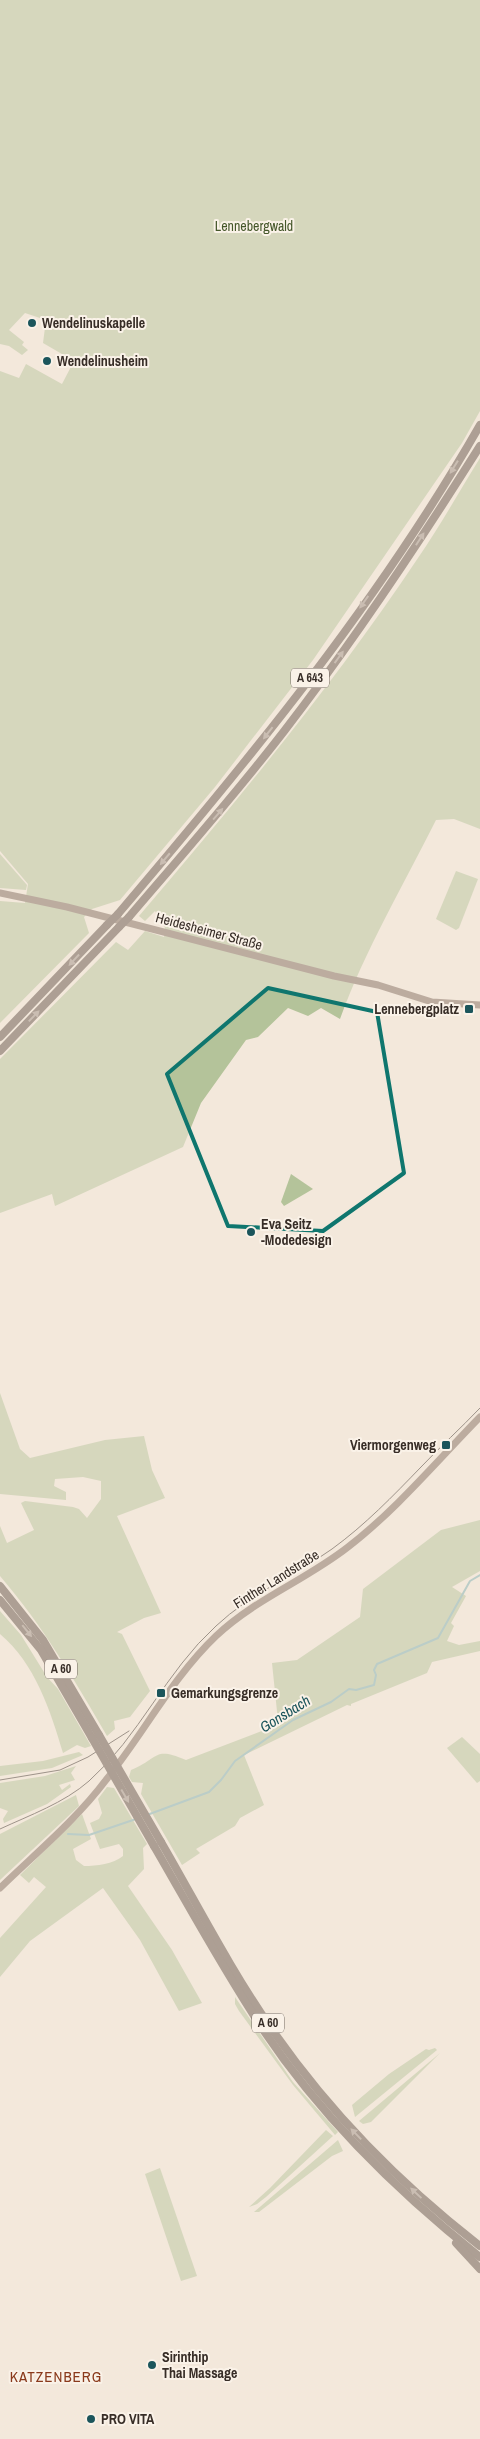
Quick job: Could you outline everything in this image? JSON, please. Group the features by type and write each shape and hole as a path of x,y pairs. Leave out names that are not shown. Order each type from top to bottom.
{"highway":[{"name":"A 643","path":"0,1037 118,914 218,795 330,652 390,567 480,426"},
{"name":"A 643","path":"0,1051 119,928 228,802 285,730 394,580 480,446"},
{"name":"A 60","path":"0,1586 43,1640 95,1736 246,1991 298,2065 352,2130 390,2169 435,2211 480,2246"},
{"name":"A 60","path":"0,1600 41,1650 95,1736"},
{"name":"A 60","path":"158,1844 240,1995 292,2070 349,2138 383,2174 480,2257"},
{"path":"442,2226 480,2269"}],"main road":[{"name":"Heidesheimer Straße","path":"0,893 50,903 334,976 369,983 443,1004 480,1005"},
{"name":"Finther Landstraße","path":"0,1888 76,1814 106,1781 180,1677 217,1635 248,1610 326,1563 365,1533 480,1417"}],"highlighted area":[{"path":"268,988 377,1012 404,1173 323,1231 228,1226 167,1074"}],"green space":[{"name":"Lennebergwald","path":"0,0 480,0 480,411 462,443 313,660 215,787 120,900 92,909 84,917 89,933 0,1023 0,901 25,903 28,884 0,851 0,371 19,378 26,364 62,384 74,361 43,343 46,320 25,313 9,330 24,342 22,345 28,350 22,355 9,346 0,344"},
{"path":"480,458 480,829 454,819 436,820 373,943 340,1019 321,1008 308,1016 288,1008 258,1037 246,1040 201,1103 183,1147 55,1206 52,1194 0,1213 0,1059 116,942 128,950 145,931 164,937 165,928 155,911 145,921 139,916 284,741 353,651 426,546"},
{"path":"0,854 27,885 26,890 0,888"},
{"path":"456,871 478,879 459,928 456,930 436,919"},
{"path":"291,1174 313,1189 284,1206 281,1202"},
{"path":"0,1393 20,1449 30,1458 105,1440 144,1436 152,1470 165,1498 117,1516 161,1613 144,1618 117,1632 122,1634 150,1691 130,1717 114,1721 115,1729 107,1736 44,1634 0,1576 0,1526 7,1543 34,1530 21,1503 25,1501 73,1507 79,1509 87,1518 101,1499 101,1481 83,1477 55,1479 54,1486 66,1492 66,1500 0,1494"},
{"path":"480,1520 480,1571 452,1587 466,1596 451,1623 454,1626 447,1641 459,1645 480,1641 480,1651 432,1662 427,1673 351,1704 351,1706 347,1705 244,1755 264,1805 240,1818 235,1826 196,1849 200,1853 182,1865 141,1794 143,1783 132,1782 129,1777 131,1770 157,1755 168,1754 186,1760 272,1727 278,1721 272,1663 297,1660 360,1617 363,1589 441,1530"},
{"path":"0,1611 21,1635 47,1677 58,1689 91,1746 85,1748 77,1745 63,1753 40,1689 23,1659 0,1634"},
{"path":"462,1737 480,1754 480,1781 477,1783 447,1748"},
{"path":"79,1752 83,1755 52,1768 0,1776 0,1766 43,1761"},
{"path":"76,1766 71,1773 75,1780 59,1785 62,1790 70,1784 71,1787 47,1804 4,1823 3,1819 8,1811 0,1808 0,1783 45,1776"},
{"path":"107,1787 114,1788 147,1844 143,1848 144,1869 128,1886 172,1950 202,2003 179,2011 140,1940 103,1888 30,1941 0,1977 0,1938 46,1887 34,1877 29,1883 20,1875 82,1814 91,1839 73,1849 76,1860 84,1866 94,1866 110,1863 123,1856 123,1849 119,1844 100,1849 90,1823 99,1819 102,1813 98,1799"},
{"path":"76,1795 79,1806 0,1880 0,1834"},
{"path":"235,1997 293,2082 338,2132 335,2135 293,2085 239,2011 235,2004"},
{"path":"435,2048 437,2050 355,2117 352,2105 389,2074 426,2049"},
{"path":"440,2053 371,2122 363,2124 359,2121"},
{"path":"326,2130 333,2136 266,2197 249,2207 270,2188"},
{"path":"338,2140 343,2151 332,2156 259,2212 254,2212"},
{"path":"160,2168 197,2276 181,2281 145,2174"}],"waterway":[{"name":"Gonsbach","path":"147,1815 209,1792 235,1761 293,1720 331,1702 349,1689 356,1690 374,1685 376,1675 374,1670 377,1664 438,1638 470,1581 480,1575"},
{"name":"Gonsbach","path":"68,1834 89,1835 136,1819"}],"tram line":[{"path":"0,1829 58,1802 89,1781 123,1745 182,1663 216,1626 229,1614 258,1594 318,1559 356,1530 480,1408"},
{"path":"0,1780 60,1770 88,1757 129,1731"}],"place":[{"name":"Wendelinuskapelle","path":"32,323"},
{"name":"Wendelinusheim","path":"47,361"},
{"name":"Lennebergplatz","path":"469,1009"},
{"name":"Eva Seitz -Modedesign","path":"251,1232"},
{"name":"Viermorgenweg","path":"446,1445"},
{"name":"Gemarkungsgrenze","path":"161,1693"},
{"name":"Sirinthip Thai Massage","path":"152,2365"},
{"name":"PRO VITA","path":"91,2419"}],"district":[{"name":"KATZENBERG","path":"56,2377"}]}
